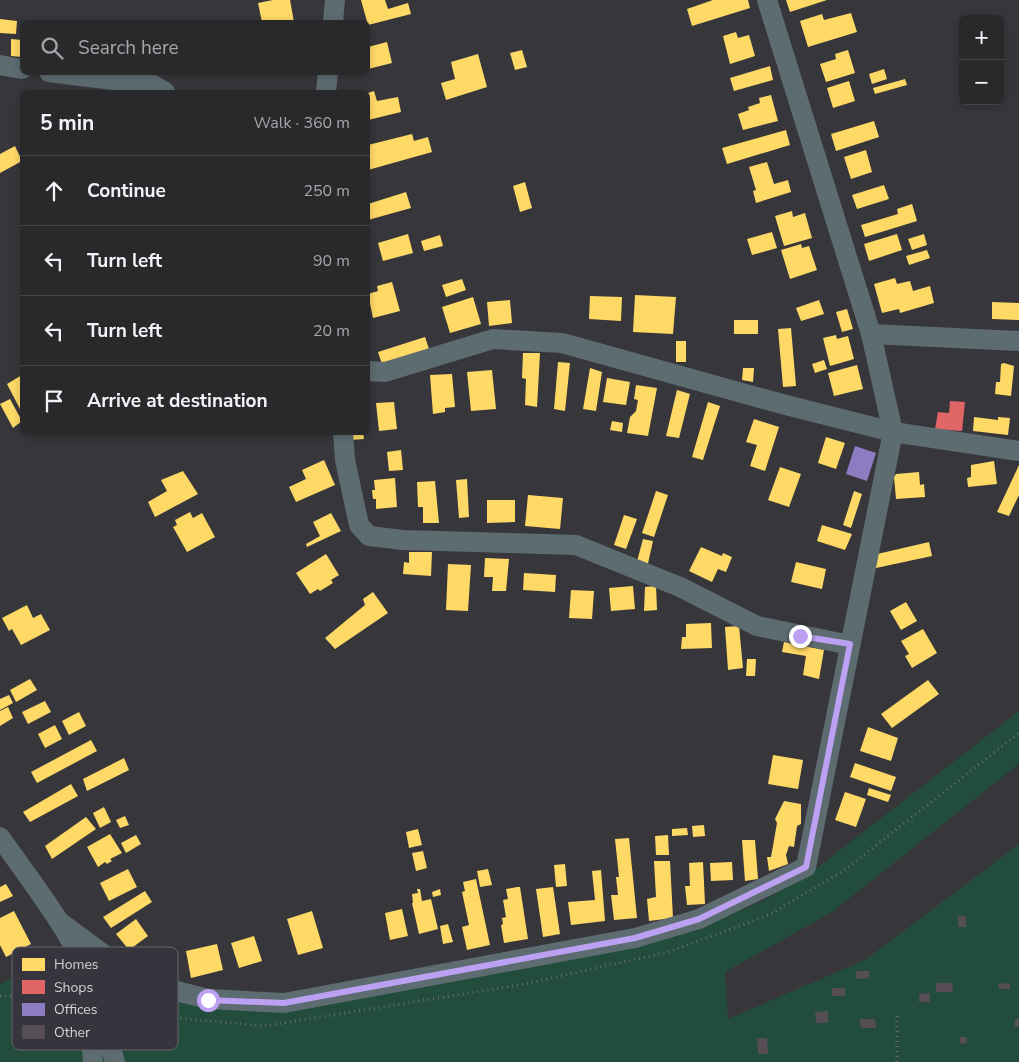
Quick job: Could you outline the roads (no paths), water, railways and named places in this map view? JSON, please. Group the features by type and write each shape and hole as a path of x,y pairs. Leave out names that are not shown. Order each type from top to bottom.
{"street":[{"path":"333,20 335,0"},
{"path":"178,992 208,1000 284,1003 635,938 699,919 806,867 892,432 871,334 767,0"},
{"path":"0,65 20,69"},
{"path":"73,75 153,85 162,90"},
{"path":"326,90 328,75"},
{"path":"871,334 1019,341"},
{"path":"370,372 385,372 493,339 562,343 782,404 892,432 1019,451"},
{"path":"343,435 345,460 359,525 369,536 403,540 576,545 680,587 757,626 800,636 850,644"},
{"path":"0,837 60,922 74,947"},
{"path":"60,922 94,947"}]}
